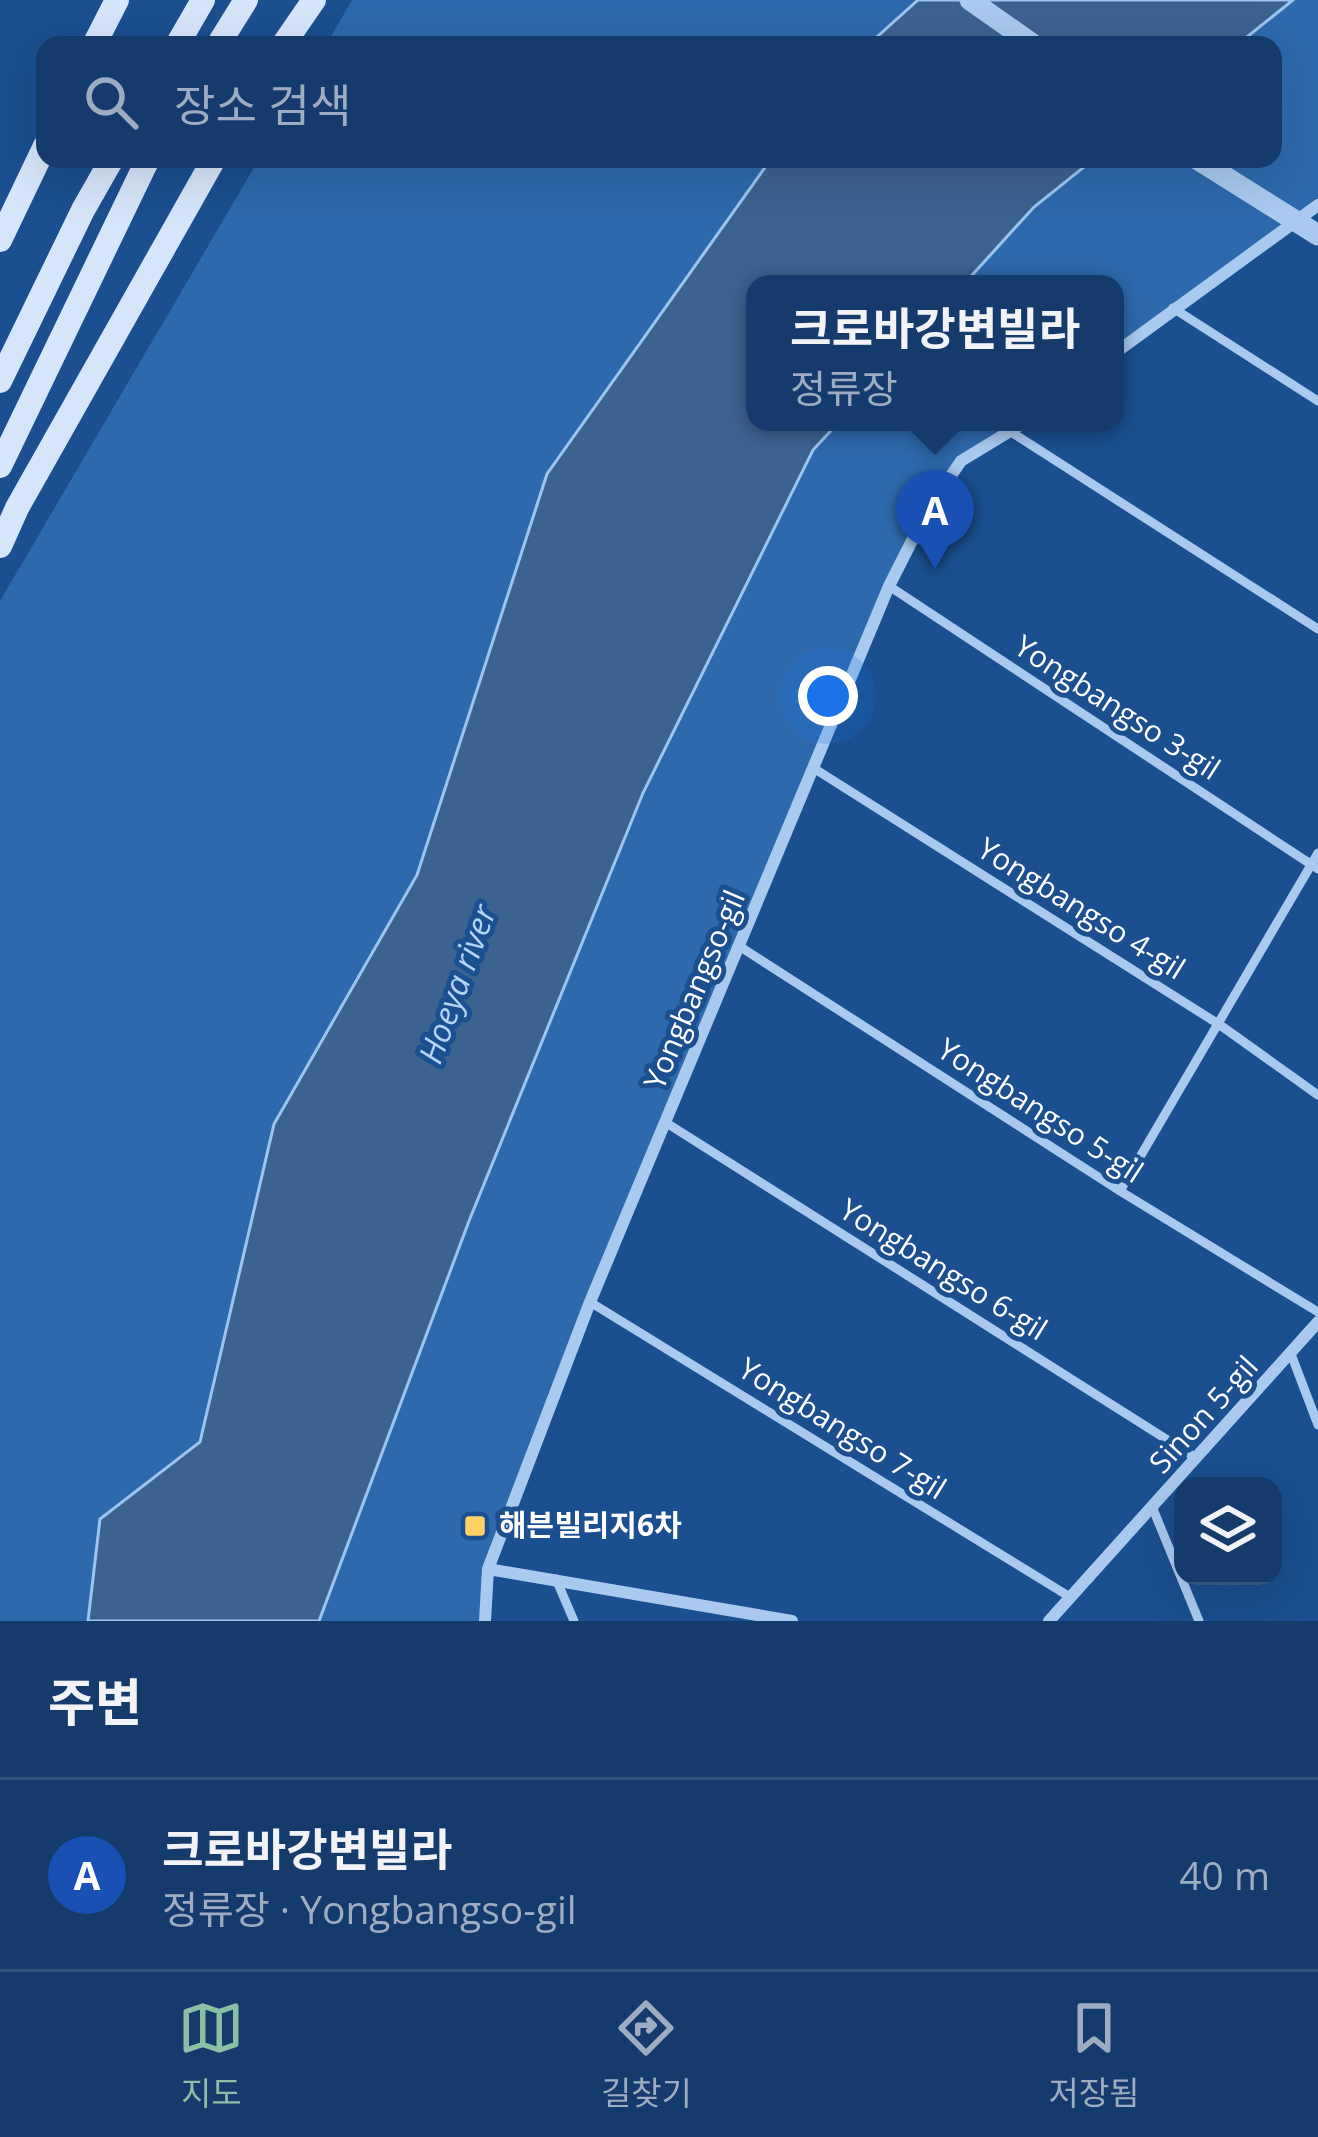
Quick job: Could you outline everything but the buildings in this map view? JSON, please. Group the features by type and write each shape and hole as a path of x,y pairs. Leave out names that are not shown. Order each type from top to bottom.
{"main road":[{"path":"99,36 117,0"},
{"path":"182,36 202,0"},
{"path":"224,36 246,0"},
{"path":"289,36 314,0"},
{"path":"0,240 36,165"},
{"path":"0,381 107,168"},
{"path":"0,466 144,168"},
{"path":"0,546 209,168"}],"street":[{"path":"970,0 1021,36"},
{"path":"1210,168 1318,236"},
{"path":"1124,346 1318,206"},
{"name":"Yongbangso-gil","path":"485,1621 488,1569 590,1302 889,586 926,511 962,461 1011,432"},
{"name":"Sinon 5-gil","path":"1049,1621 1318,1322"},
{"path":"488,1569 783,1620"}],"lane":[{"path":"1173,308 1318,401"},
{"path":"1011,432 1318,629"},
{"name":"Yongbangso 3-gil","path":"889,586 1314,867"},
{"name":"Yongbangso 4-gil","path":"815,769 1220,1025 1318,1095"},
{"path":"1120,1191 1314,867 1318,853"},
{"name":"Yongbangso 5-gil","path":"739,946 1318,1312"},
{"name":"Yongbangso 6-gil","path":"665,1122 1196,1458"},
{"name":"Yongbangso 7-gil","path":"590,1302 1070,1597"},
{"name":"Sinon 5-gil","path":"1291,1354 1318,1426"},
{"name":"Sinon 5-gil","path":"1153,1510 1199,1621"},
{"path":"556,1579 574,1621"}],"shaded area":[{"path":"352,0 917,0 878,36 331,36"},
{"path":"1293,0 1318,0 1318,212 1124,352 1124,275 972,275 1034,207 1083,168 1282,168 1282,36 1248,36"},
{"path":"254,168 765,168 547,474 417,875 274,1124 200,1443 100,1519 88,1621 0,1621 0,601"},
{"path":"831,431 1010,431 961,461 889,586 488,1569 486,1621 319,1621 469,1221 643,793 813,450"}],"water":[{"path":"918,0 1293,0 1248,36 878,36"},
{"name":"Hoeya river","path":"765,168 1083,168 1034,207 972,275 746,275 746,431 831,431 813,450 643,793 469,1221 319,1621 88,1621 100,1519 200,1442 274,1124 417,875 547,474"}],"place":[{"name":"크로바강변빌라","path":"935,569"},
{"name":"해븐빌리지6차","path":"475,1526"}]}
